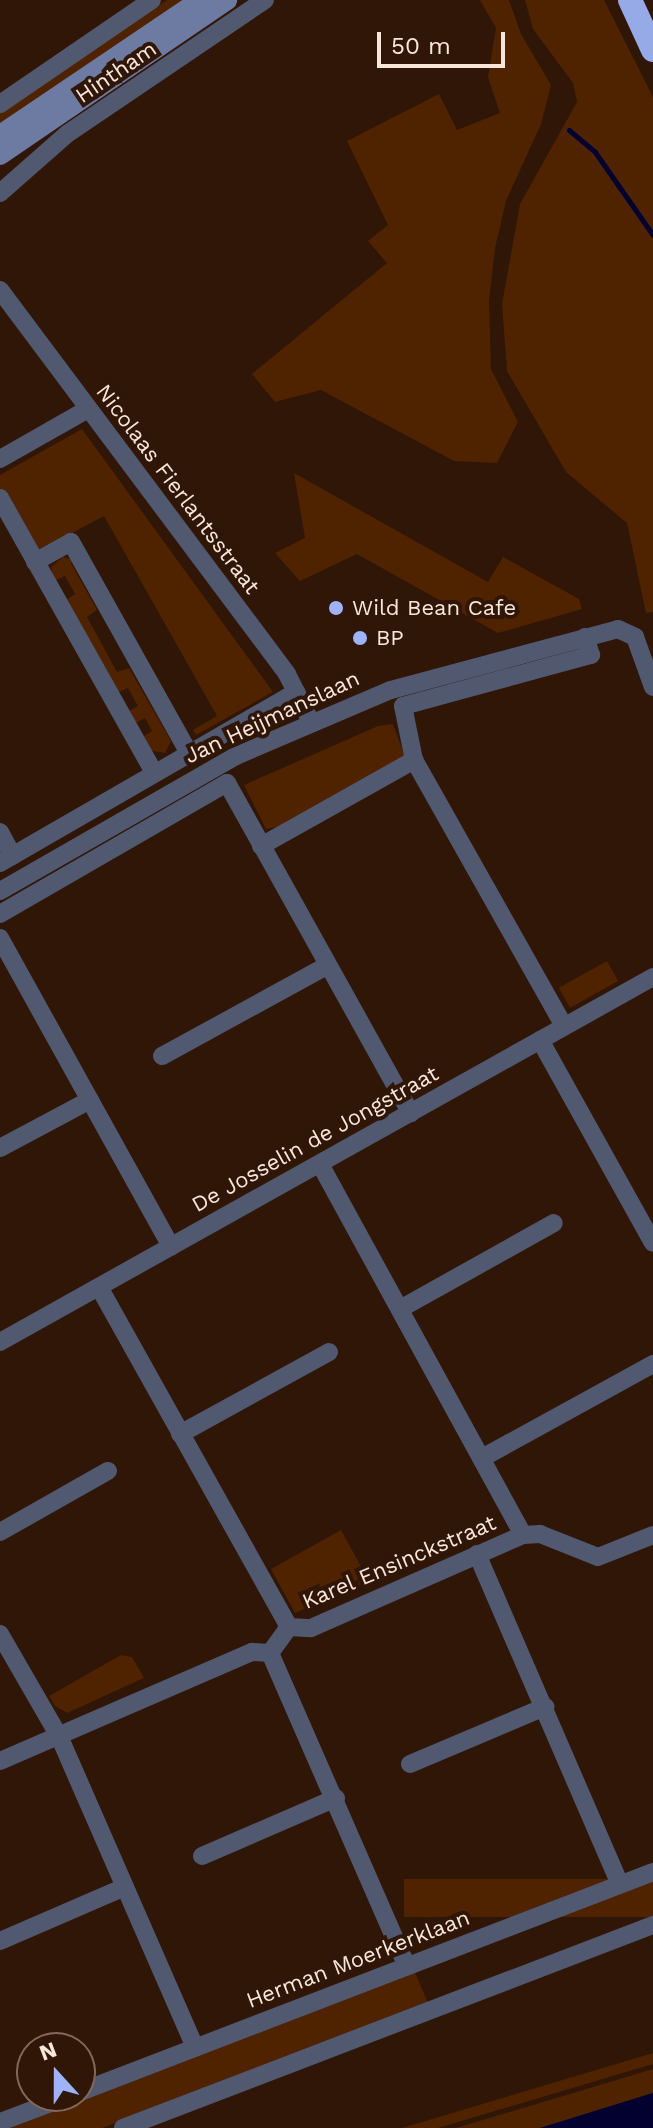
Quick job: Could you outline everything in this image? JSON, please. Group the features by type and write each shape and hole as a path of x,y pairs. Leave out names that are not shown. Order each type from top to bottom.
{"highway":[{"path":"630,0 653,50"}],"street":[{"name":"Hintham","path":"0,104 152,0"},
{"name":"Hintham","path":"0,135 200,0"},
{"name":"Hintham","path":"0,155 227,0"},
{"name":"Hintham","path":"0,193 67,134 265,0"},
{"name":"Nicolaas Fierlantsstraat","path":"0,290 296,692 311,722"},
{"path":"0,459 88,409"},
{"path":"0,498 154,772"},
{"path":"35,562 71,542 189,753"},
{"name":"Jan Heijmanslaan","path":"0,891 160,797 311,722 391,690 618,629 635,637 653,687"},
{"path":"564,1026 414,760 403,706 591,655 585,637"},
{"name":"Jan Heijmanslaan","path":"7,860 296,692"},
{"path":"411,1113 261,846 414,760"},
{"name":"Jan Heijmanslaan","path":"0,914 227,783 261,846"},
{"path":"0,832 7,860"},
{"path":"0,938 171,1247"},
{"path":"162,1056 328,965"},
{"name":"De Josselin de Jongstraat","path":"0,1342 653,977"},
{"path":"540,1040 653,1243"},
{"path":"0,1148 90,1100"},
{"path":"320,1164 523,1535"},
{"path":"400,1309 554,1223"},
{"path":"99,1287 289,1627"},
{"path":"180,1434 329,1352"},
{"path":"482,1458 653,1364"},
{"path":"0,1532 108,1471"},
{"name":"Karel Ensinckstraat","path":"270,1653 289,1627 311,1628 523,1535 540,1534 598,1557 653,1535"},
{"path":"477,1554 620,1884"},
{"path":"0,1634 59,1736 195,2048"},
{"path":"0,1761 252,1652 270,1653 407,1966"},
{"path":"410,1764 545,1707"},
{"path":"202,1856 336,1798"},
{"name":"Herman Moerkerklaan","path":"96,2086 653,1872"},
{"path":"0,1941 125,1887"},
{"path":"123,2128 653,1925"},
{"path":"0,2122 27,2112"}],"shaded area":[{"path":"167,0 186,0 0,127 0,112"},
{"path":"480,0 509,0 521,34 551,85 541,124 506,201 495,248 489,301 491,369 518,422 497,463 454,461 321,390 275,402 252,374 387,263 368,241 388,225 347,141 439,94 457,130 500,113 488,77 496,28"},
{"path":"525,0 604,0 653,97 653,612 646,613 627,523 566,472 507,371 502,304 520,204 577,102 573,83 533,29"},
{"path":"82,429 273,692 196,735 193,730 217,716 104,516 33,554 0,495 0,475"},
{"path":"294,473 488,582 503,557 579,599 582,609 498,633 357,554 300,581 275,553 305,538"},
{"path":"63,557 74,560 71,563 97,610 87,617 117,672 129,668 171,741 165,753 148,750 141,738 152,731 145,718 134,724 127,712 138,706 128,688 117,693 65,601 75,594 65,576 54,581 51,567"},
{"path":"393,724 405,757 282,826 266,829 244,785 378,726"},
{"path":"607,961 618,981 570,1008 559,988"},
{"path":"341,1530 369,1581 295,1613 271,1569"},
{"path":"121,1655 132,1657 144,1678 67,1713 55,1706 49,1696"},
{"path":"404,1879 653,1879 653,1917 404,1917"},
{"path":"414,1970 428,2003 102,2128 3,2128 45,2112 96,2112 96,2092"},
{"path":"653,2053 653,2064 438,2128 402,2128"},
{"path":"653,2069 653,2093 540,2128 456,2128"},
{"path":"653,2093 653,2128 540,2128"}],"waterway":[{"path":"569,130 595,152 653,235"}],"place":[{"name":"Wild Bean Cafe","path":"336,608"},
{"name":"BP","path":"360,638"}]}
